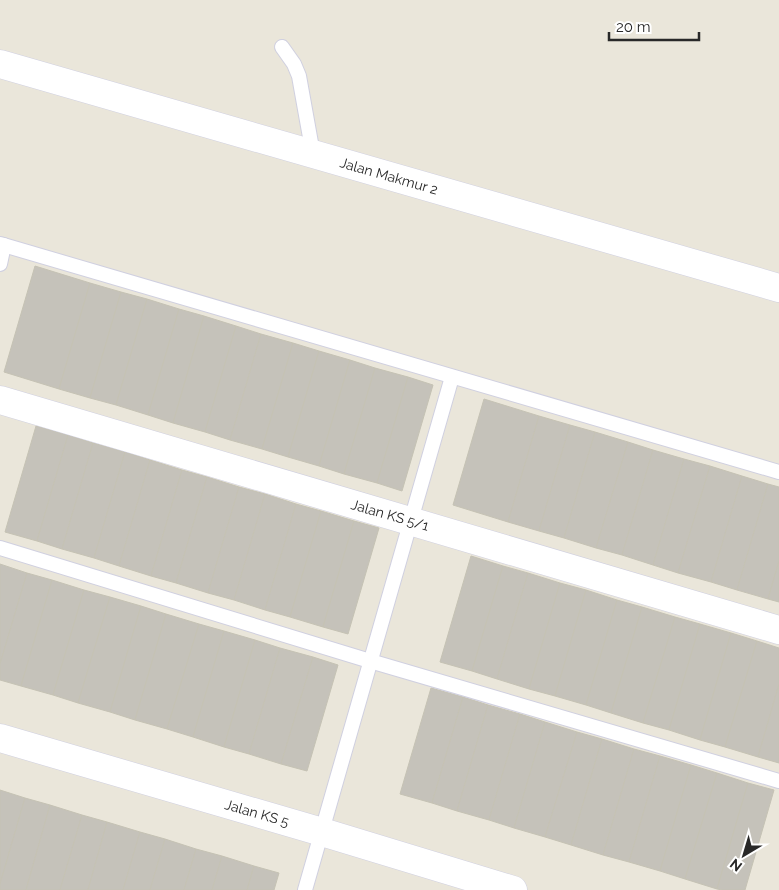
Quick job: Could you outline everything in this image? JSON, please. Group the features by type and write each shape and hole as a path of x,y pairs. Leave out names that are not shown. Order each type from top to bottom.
{"street":[{"name":"Jalan Makmur 2","path":"0,64 779,288"},
{"name":"Jalan KS 5/1","path":"0,400 779,630"},
{"name":"Jalan KS 5","path":"0,738 513,890"}],"lane":[{"path":"282,47 294,64 299,76 313,154"},
{"path":"0,264 2,245 779,472"},
{"path":"305,890 452,376"},
{"path":"0,548 370,661 779,780"}],"building":[{"path":"35,266 90,283 59,389 4,372"},
{"path":"90,283 121,292 90,398 59,389"},
{"path":"121,292 147,299 116,405 90,398"},
{"path":"147,299 179,309 148,415 116,405"},
{"path":"179,309 204,316 173,423 148,415"},
{"path":"204,316 236,326 205,432 173,423"},
{"path":"236,326 261,334 230,440 205,432"},
{"path":"261,334 293,343 262,449 230,440"},
{"path":"293,343 319,351 288,457 262,449"},
{"path":"319,351 350,360 319,466 288,457"},
{"path":"350,360 375,368 344,474 319,466"},
{"path":"375,368 408,377 377,483 344,474"},
{"path":"408,377 433,385 402,491 377,483"},
{"path":"484,399 539,416 508,522 453,505"},
{"path":"539,416 570,425 539,531 508,522"},
{"path":"570,425 595,432 564,538 539,531"},
{"path":"36,426 68,435 37,541 5,532"},
{"path":"595,432 628,442 596,548 564,538"},
{"path":"68,435 93,443 62,549 37,541"},
{"path":"628,442 653,450 622,555 596,548"},
{"path":"93,443 125,452 94,558 62,549"},
{"path":"653,450 684,459 653,565 622,555"},
{"path":"125,452 150,460 119,566 94,558"},
{"path":"684,459 710,466 678,573 653,565"},
{"path":"150,460 182,470 151,576 119,566"},
{"path":"710,466 742,476 711,582 678,573"},
{"path":"182,470 207,477 176,583 151,576"},
{"path":"742,476 768,484 737,590 711,582"},
{"path":"207,477 239,487 208,593 176,583"},
{"path":"768,484 779,487 779,561 768,599 737,590"},
{"path":"239,487 265,494 234,600 208,593"},
{"path":"265,494 296,504 265,610 234,600"},
{"path":"296,504 321,511 290,617 265,610"},
{"path":"321,511 354,521 323,627 290,617"},
{"path":"354,521 379,528 348,634 323,627"},
{"path":"471,556 503,566 472,671 440,662"},
{"path":"779,561 779,602 768,599"},
{"path":"0,564 27,573 0,664"},
{"path":"503,566 528,573 497,679 472,671"},
{"path":"27,573 52,580 21,686 0,680 0,664"},
{"path":"528,573 560,583 529,689 497,679"},
{"path":"52,580 84,590 53,695 21,686"},
{"path":"560,583 586,590 555,696 529,689"},
{"path":"84,590 110,597 78,703 53,695"},
{"path":"586,590 617,600 586,705 555,696"},
{"path":"110,597 141,606 110,712 78,703"},
{"path":"617,600 642,607 611,713 586,705"},
{"path":"141,606 166,614 135,720 110,712"},
{"path":"642,607 675,617 643,723 611,713"},
{"path":"166,614 199,624 167,729 135,720"},
{"path":"675,617 700,624 669,730 643,723"},
{"path":"199,624 224,631 193,737 167,729"},
{"path":"700,624 731,633 700,740 669,730"},
{"path":"224,631 255,640 224,747 193,737"},
{"path":"731,633 757,641 725,747 700,740"},
{"path":"255,640 280,648 249,754 224,747"},
{"path":"757,641 779,648 779,684 758,757 725,747"},
{"path":"280,648 313,657 281,764 249,754"},
{"path":"313,657 338,665 307,771 281,764"},
{"path":"779,684 779,763 758,757"},
{"path":"431,688 463,697 432,803 400,794"},
{"path":"463,697 488,705 457,811 432,803"},
{"path":"488,705 520,714 489,820 457,811"},
{"path":"520,714 545,722 514,828 489,820"},
{"path":"545,722 577,732 545,837 514,828"},
{"path":"577,732 602,739 571,845 545,837"},
{"path":"602,739 634,749 603,855 571,845"},
{"path":"634,749 660,756 629,862 603,855"},
{"path":"660,756 691,765 660,871 629,862"},
{"path":"691,765 717,773 685,879 660,871"},
{"path":"717,773 748,783 717,889 685,879"},
{"path":"748,783 774,790 745,890 717,889"},
{"path":"0,790 25,798 0,884"},
{"path":"25,798 50,805 26,890 0,890 0,884"},
{"path":"50,805 82,815 60,890 26,890"},
{"path":"82,815 107,822 88,890 60,890"},
{"path":"107,822 140,832 123,890 88,890"},
{"path":"140,832 165,839 150,890 123,890"},
{"path":"165,839 196,849 184,890 150,890"},
{"path":"196,849 222,856 212,890 184,890"},
{"path":"222,856 254,866 247,890 212,890"},
{"path":"254,866 279,873 274,890 247,890"}]}
